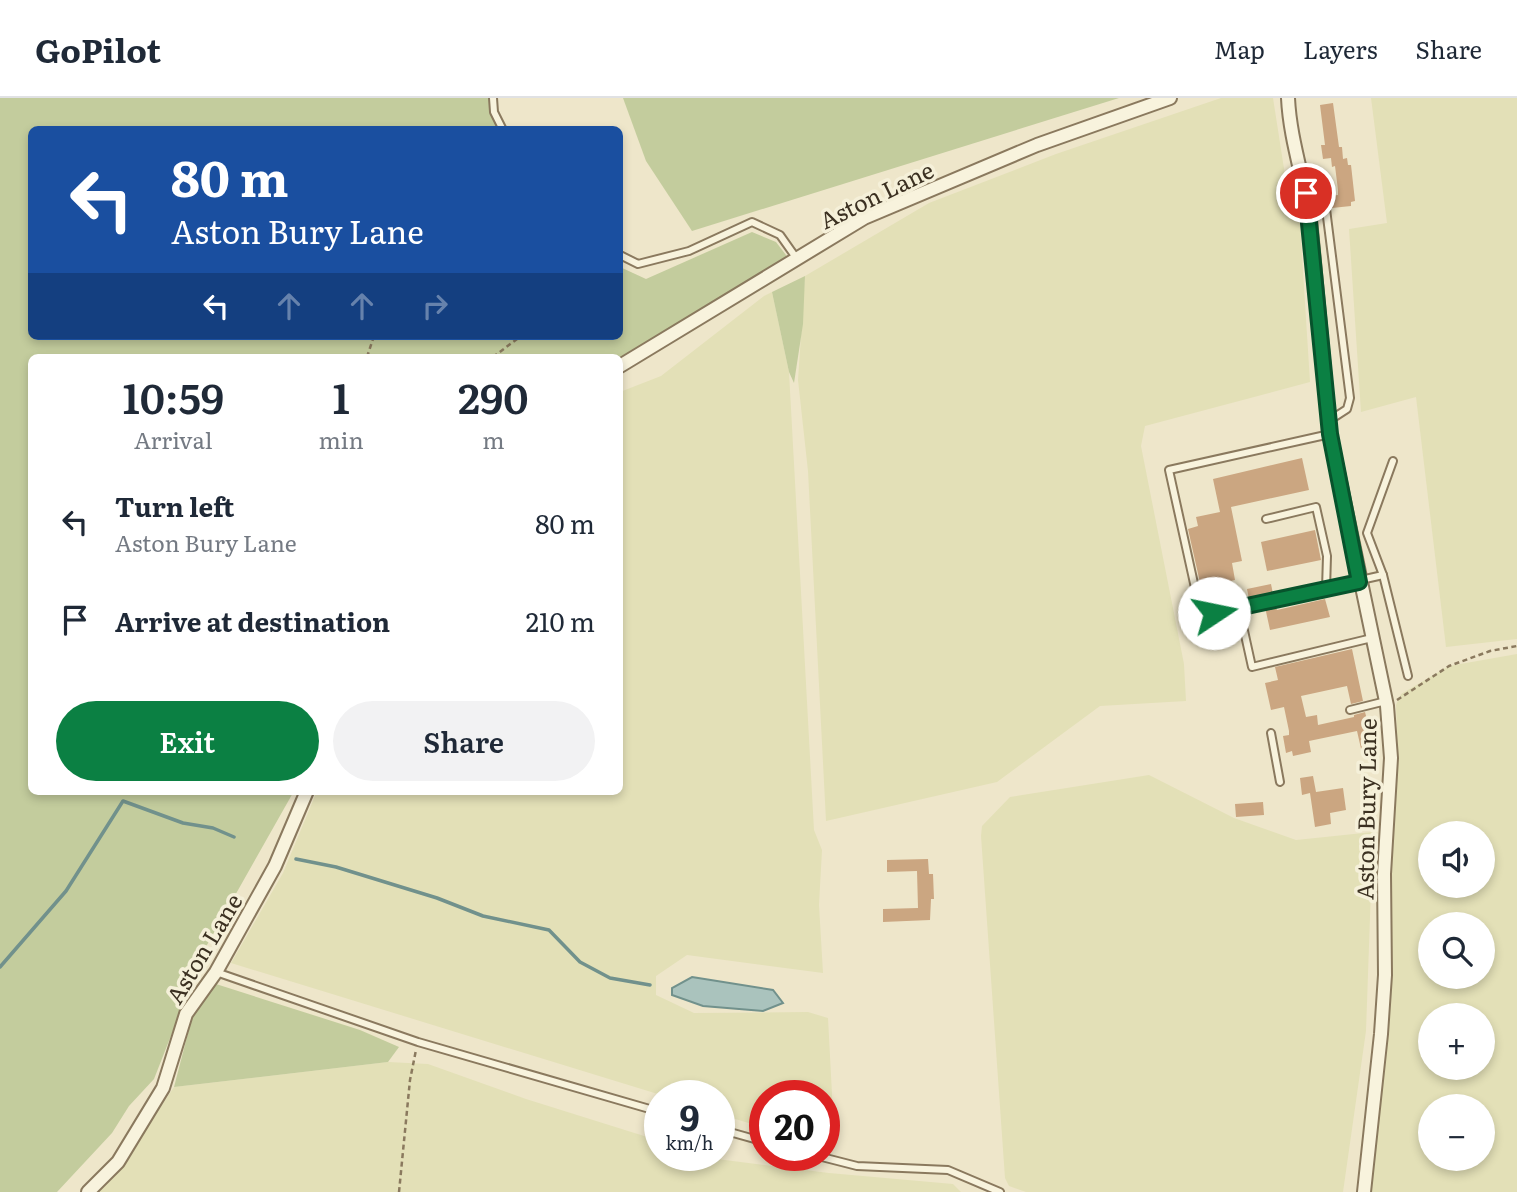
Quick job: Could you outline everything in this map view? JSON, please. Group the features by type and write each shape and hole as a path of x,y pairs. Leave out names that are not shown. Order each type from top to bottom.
{"street":[{"name":"Aston Lane","path":"623,364 864,218 1037,145 1170,98"},
{"name":"Aston Bury Lane","path":"1289,98 1293,142 1306,193 1330,434 1359,582 1387,704 1391,758 1384,874 1385,975 1364,1192"},
{"name":"Aston Lane","path":"88,1192 118,1162 163,1088 186,1014 216,972 275,866 305,795"}],"lane":[{"path":"493,98 494,112 501,126"},
{"path":"1306,193 1322,191 1326,209 1350,398 1347,408 1328,421"},
{"path":"623,256 638,264 689,251 752,222 780,234 797,259"},
{"path":"1330,434 1169,470 1197,597 1210,595 1214,613 1383,575"},
{"path":"1393,461 1367,533 1383,575 1408,676"},
{"path":"1266,519 1316,507 1327,556 1325,589"},
{"path":"1239,608 1252,667 1371,638"},
{"path":"1350,710 1387,704"},
{"path":"1271,733 1280,782"},
{"path":"216,972 418,1042 644,1107"},
{"path":"840,1162 857,1166 948,1170 1000,1192"}],"path":[{"path":"497,354 516,340"},
{"path":"1387,704 1448,666 1490,651 1517,646"},
{"path":"398,1192 410,1080 418,1042"}],"shaded area":[{"path":"1221,98 1273,98 1285,175 1299,208 1310,382 1145,426 1141,446 1184,664 1186,701 1100,706 997,782 826,821 808,471 798,380 805,276 929,203 1056,154"},
{"path":"1371,98 1517,98 1517,639 1446,647 1416,397 1361,412 1349,229 1387,223"},
{"path":"772,292 789,372 814,830 822,850 819,905 823,973 687,955 656,976 656,995 694,1013 808,1012 828,1018 831,1080 749,1080 749,1123 735,1119 735,1080 644,1080 644,1090 231,963 283,873 315,795 623,795 623,391 661,376"},
{"path":"1517,654 1517,1192 1371,1192 1392,976 1392,867 1398,763 1396,705 1401,694 1449,666"},
{"path":"1149,775 1234,818 1296,840 1373,832 1366,1031 1343,1192 1026,1192 1009,1186 1005,1178 982,826 1010,797"},
{"path":"388,1062 428,1064 526,1099 644,1136 644,1171 735,1171 735,1161 749,1163 749,1171 813,1171 953,1184 961,1192 98,1192 111,1180 174,1087"}],"green space":[{"path":"0,98 490,98 500,126 28,126 28,340 623,340 623,268 646,279 752,232 776,242 789,259 623,361 623,354 28,354 28,795 292,795 190,975 174,1028 154,1079 129,1106 112,1133 57,1192 0,1192"},
{"path":"623,98 1119,98 692,231 646,161"},
{"path":"805,276 803,324 794,383 789,372 772,292"},
{"path":"216,984 360,1030 399,1047 388,1062 174,1087 193,1014"}],"water":[{"path":"692,977 773,990 783,1003 763,1011 703,1006 672,995 672,988"}],"building":[{"path":"1333,103 1339,147 1342,147 1343,159 1347,158 1348,165 1351,165 1355,201 1351,202 1351,206 1332,208 1330,196 1338,195 1338,190 1335,166 1332,167 1331,158 1323,159 1321,145 1325,145 1320,105"},
{"path":"1302,458 1309,490 1231,507 1242,561 1232,563 1235,580 1201,587 1188,529 1198,526 1196,517 1220,512 1213,479"},
{"path":"1315,530 1321,560 1267,571 1261,542"},
{"path":"1271,584 1273,594 1249,599 1247,589"},
{"path":"1325,599 1330,617 1270,630 1265,607 1275,605 1277,610"},
{"path":"1235,617 1239,640 1213,648 1211,638 1196,641 1194,630 1221,624 1220,620"},
{"path":"1352,649 1363,701 1351,704 1347,686 1301,696 1306,717 1317,715 1318,725 1365,712 1375,750 1362,753 1357,731 1309,741 1311,752 1293,756 1292,751 1286,753 1283,736 1289,735 1289,731 1284,707 1271,710 1265,683 1278,680 1275,667"},
{"path":"1313,776 1316,792 1343,788 1346,810 1330,813 1331,824 1315,827 1310,793 1302,795 1300,778"},
{"path":"1263,802 1264,815 1236,817 1235,804"},
{"path":"928,859 929,874 933,874 934,899 931,899 930,920 883,922 883,909 918,908 917,871 887,872 887,860"}],"waterway":[{"path":"0,967 66,891 123,801 183,823 213,828 234,837"},
{"path":"296,859 336,867 437,898 483,916 549,930 580,962 610,978 650,985"}],"route":[{"path":"1214,613 1359,582 1330,434 1306,193"}]}
